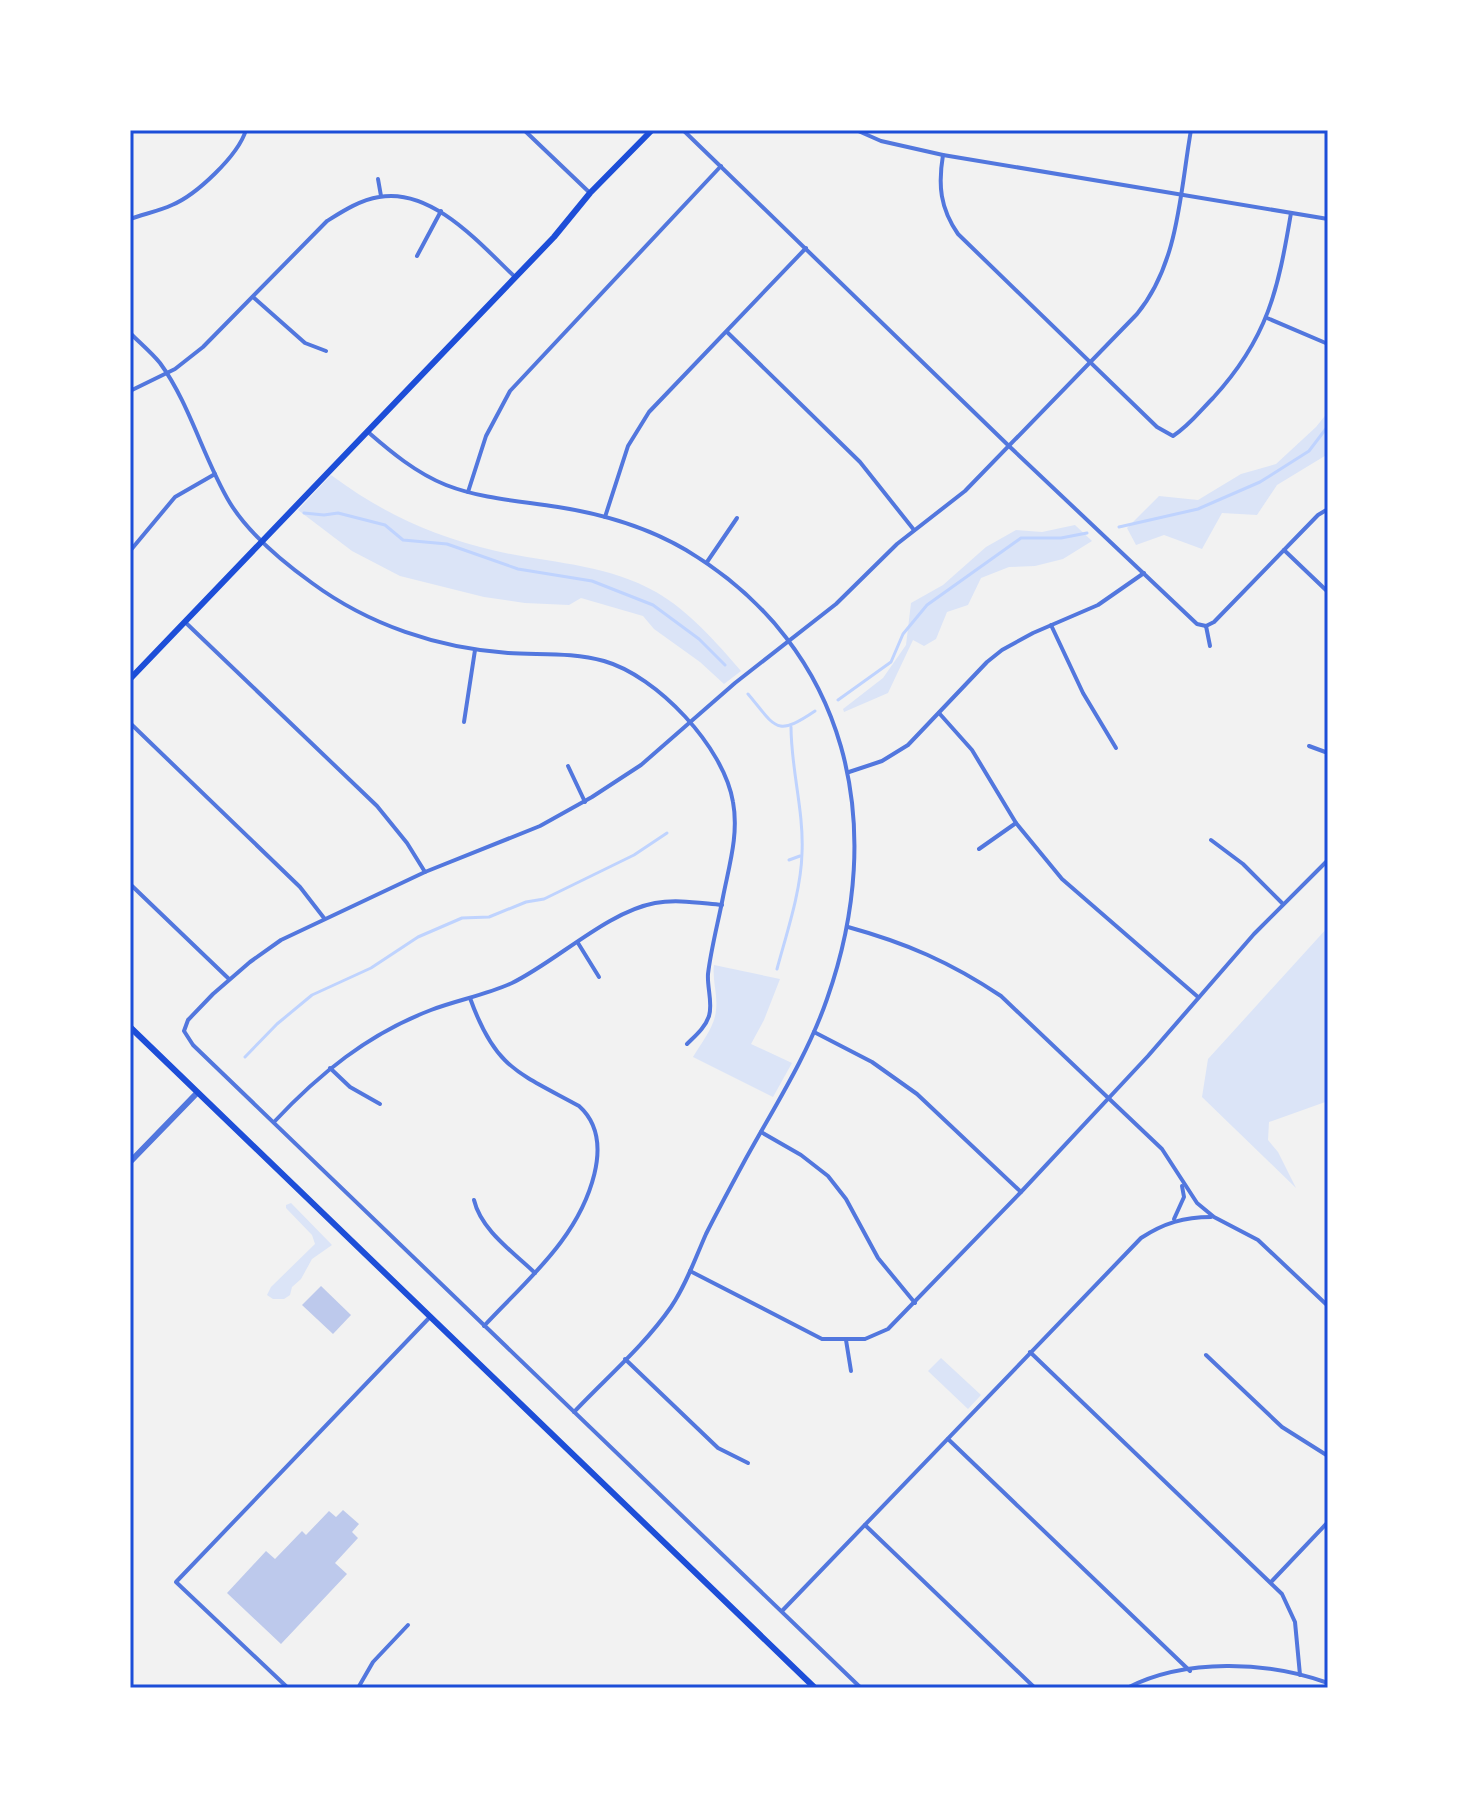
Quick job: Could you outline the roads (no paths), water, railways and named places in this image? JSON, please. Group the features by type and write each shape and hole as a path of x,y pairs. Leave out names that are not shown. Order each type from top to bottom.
{"main road":[{"path":"130,679 652,130"},
{"path":"130,1027 815,1688"}],"street":[{"path":"130,219 171,206 199,189 236,149 246,130"},
{"path":"524,130 590,193"},
{"path":"683,130 1197,624 1206,626 1214,622 1318,515 1328,509"},
{"path":"856,130 881,141 943,155 1328,219"},
{"path":"861,1688 193,1045 184,1031 188,1020 229,979 281,940 425,872 521,834 585,802 641,765 735,683 836,604 885,554 965,491 1137,314 1158,286 1170,250 1191,130"},
{"path":"943,155 939,178 941,195 945,212 958,234 1157,427 1173,436 1184,429 1228,381 1253,347 1267,318 1279,278 1291,213"},
{"path":"468,492 486,436 510,391 721,166"},
{"path":"378,179 381,196"},
{"path":"130,391 166,373 203,347 327,221 350,207 381,196 410,199 441,211 515,277"},
{"path":"417,256 441,211"},
{"path":"605,517 621,463 638,427 661,398 806,248"},
{"path":"253,297 305,343 326,351"},
{"path":"1267,318 1328,344"},
{"path":"727,332 860,462 914,530"},
{"path":"130,333 166,373 238,514 313,584 371,618 429,640 475,650 583,656 620,666 655,687 713,753 725,772 734,803 733,849 708,973 710,1011 702,1028 687,1044"},
{"path":"368,432 422,473 445,485 605,517 656,534 706,563 749,596 789,642 820,690 832,717 848,772 854,804 856,846 848,927 836,974 814,1032 714,1218 671,1307 574,1412"},
{"path":"130,551 167,504 184,490 215,474"},
{"path":"706,563 737,518"},
{"path":"1284,550 1328,592"},
{"path":"848,772 882,761 899,751 1002,650 1114,597 1144,573"},
{"path":"185,622 377,806 392,822 425,872"},
{"path":"1051,625 1083,693 1116,748"},
{"path":"1206,626 1210,646"},
{"path":"464,722 475,650"},
{"path":"939,713 972,750 1016,823 1052,868 1083,899 1198,997"},
{"path":"130,723 300,887 324,918"},
{"path":"1309,746 1328,753"},
{"path":"568,766 585,802"},
{"path":"979,849 1016,823"},
{"path":"1211,840 1243,864 1283,904"},
{"path":"690,1271 822,1339 865,1339 888,1329 1021,1192 1283,904 1328,860"},
{"path":"130,884 229,979"},
{"path":"274,1122 330,1068 356,1048 434,1009 509,985 627,912 654,903 685,901 722,905"},
{"path":"848,927 915,947 973,977 1014,1006 1162,1149 1197,1203 1214,1217 1258,1240 1328,1306"},
{"path":"578,943 599,977"},
{"path":"470,998 482,1031 502,1059 520,1073 579,1106 595,1127 598,1154 586,1197 563,1240 484,1326"},
{"path":"814,1032 872,1062 899,1081 943,1117 1021,1192"},
{"path":"330,1068 350,1087 380,1104"},
{"path":"130,1162 196,1094"},
{"path":"761,1132 815,1164 828,1176 846,1199 878,1258 915,1303"},
{"path":"1173,1221 1184,1197 1182,1184"},
{"path":"474,1200 476,1209 491,1230 535,1273"},
{"path":"782,1611 1141,1238 1173,1221 1187,1217 1214,1217"},
{"path":"288,1688 176,1582 429,1318"},
{"path":"846,1340 851,1371"},
{"path":"1030,1352 1282,1594 1295,1622 1300,1675"},
{"path":"1206,1355 1282,1427 1328,1456"},
{"path":"625,1359 718,1448 748,1463"},
{"path":"948,1439 1190,1671"},
{"path":"1271,1582 1328,1522"},
{"path":"865,1525 1035,1688"},
{"path":"358,1688 373,1662 408,1625"},
{"path":"1127,1688 1157,1676 1190,1671 1263,1668 1328,1683"}],"waterway":[{"path":"1119,527 1198,509 1260,482 1309,451 1328,426"},
{"path":"304,513 338,513 385,525 403,540 447,544 518,569 592,581 653,605 699,639 725,665"},
{"path":"838,700 891,662 903,634 927,605 1021,538 1061,538 1087,533"},
{"path":"748,694 777,725 792,724 815,711"},
{"path":"777,969 796,897 802,853 791,727"},
{"path":"245,1057 277,1024 312,995 371,968 418,937 462,918 489,917 526,902 544,899 634,855 667,833"},
{"path":"789,860 800,856"}]}
